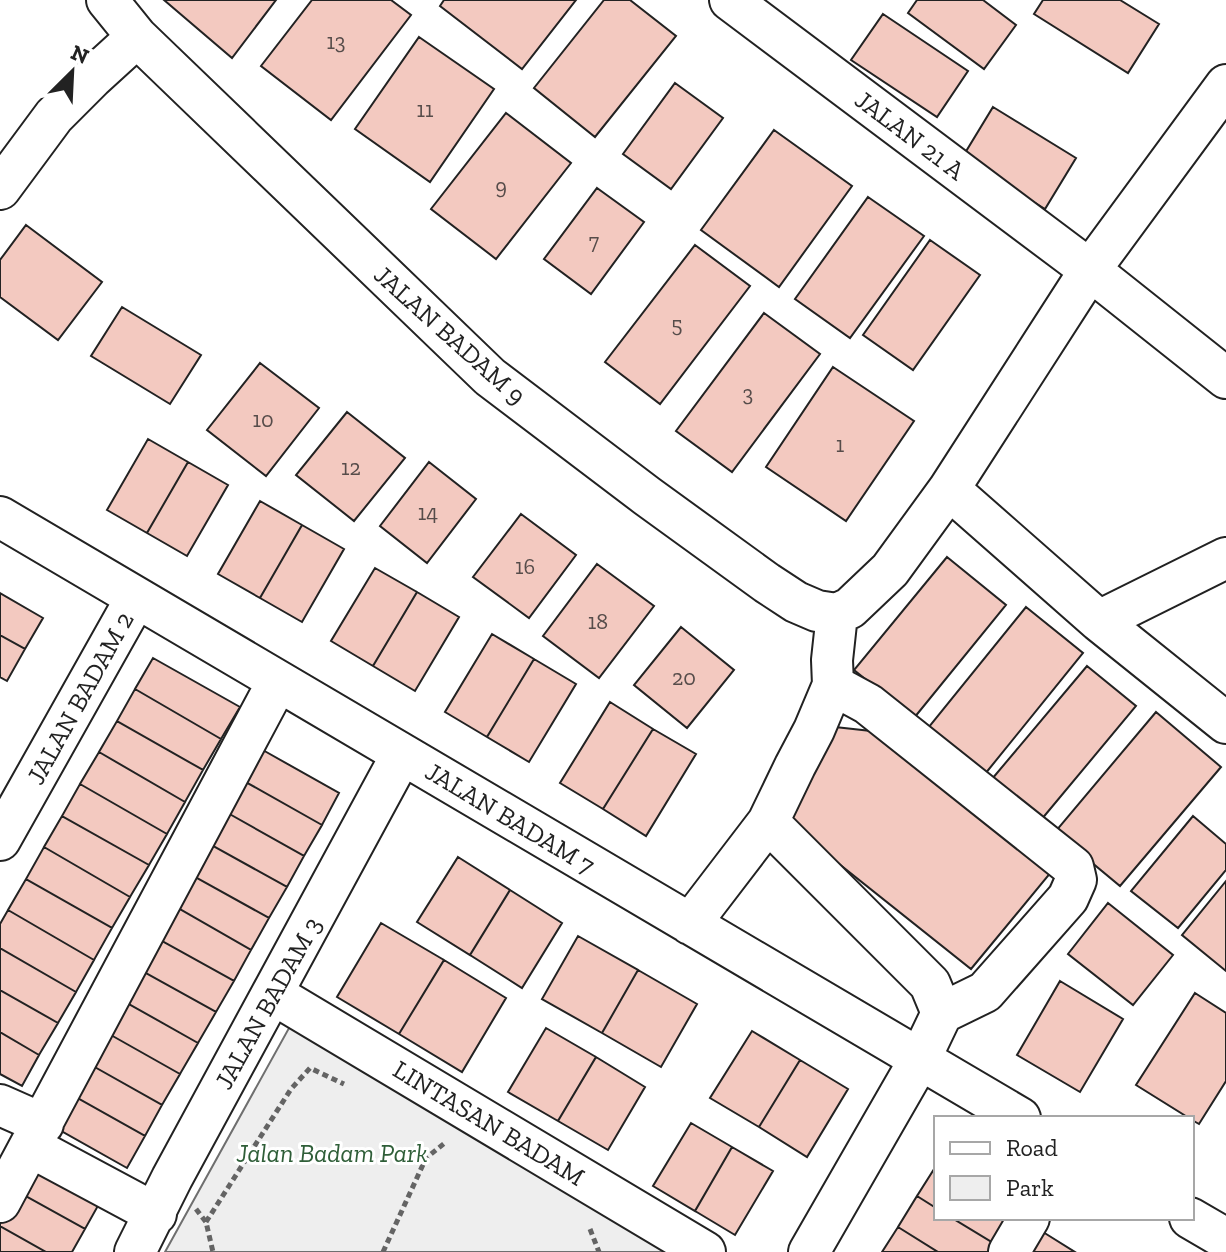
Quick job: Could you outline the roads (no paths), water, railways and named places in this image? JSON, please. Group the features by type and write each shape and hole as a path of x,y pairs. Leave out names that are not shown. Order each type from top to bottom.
{"street":[{"name":"JALAN BADAM 9","path":"107,0 137,37 490,377 767,583 796,602 817,611 837,614"},
{"name":"JALAN 21 A","path":"730,0 1090,270 1226,378"},
{"path":"0,189 54,116 137,37"},
{"path":"690,924 768,822 814,730 833,672 837,614 850,608 890,570 949,489 1090,270 1226,85"},
{"path":"949,489 1099,621 1226,723"},
{"name":"JALAN BADAM 7","path":"0,517 1017,1116"},
{"path":"1099,621 1226,558"},
{"name":"JALAN BADAM 2","path":"0,840 136,598"},
{"path":"809,1252 920,1059 942,1013 985,992 1068,898 1076,880 1073,867 868,704 833,672"},
{"path":"0,1202 278,681"},
{"name":"JALAN BADAM 3","path":"135,1252 402,754"},
{"path":"768,822 930,984 942,1013"},
{"name":"LINTASAN BADAM","path":"273,994 705,1252"},
{"path":"0,1105 37,1135 156,1214"},
{"path":"1009,1252 1028,1220"}],"park label":[{"name":"Jalan Badam Park","path":"332,1153"}]}
